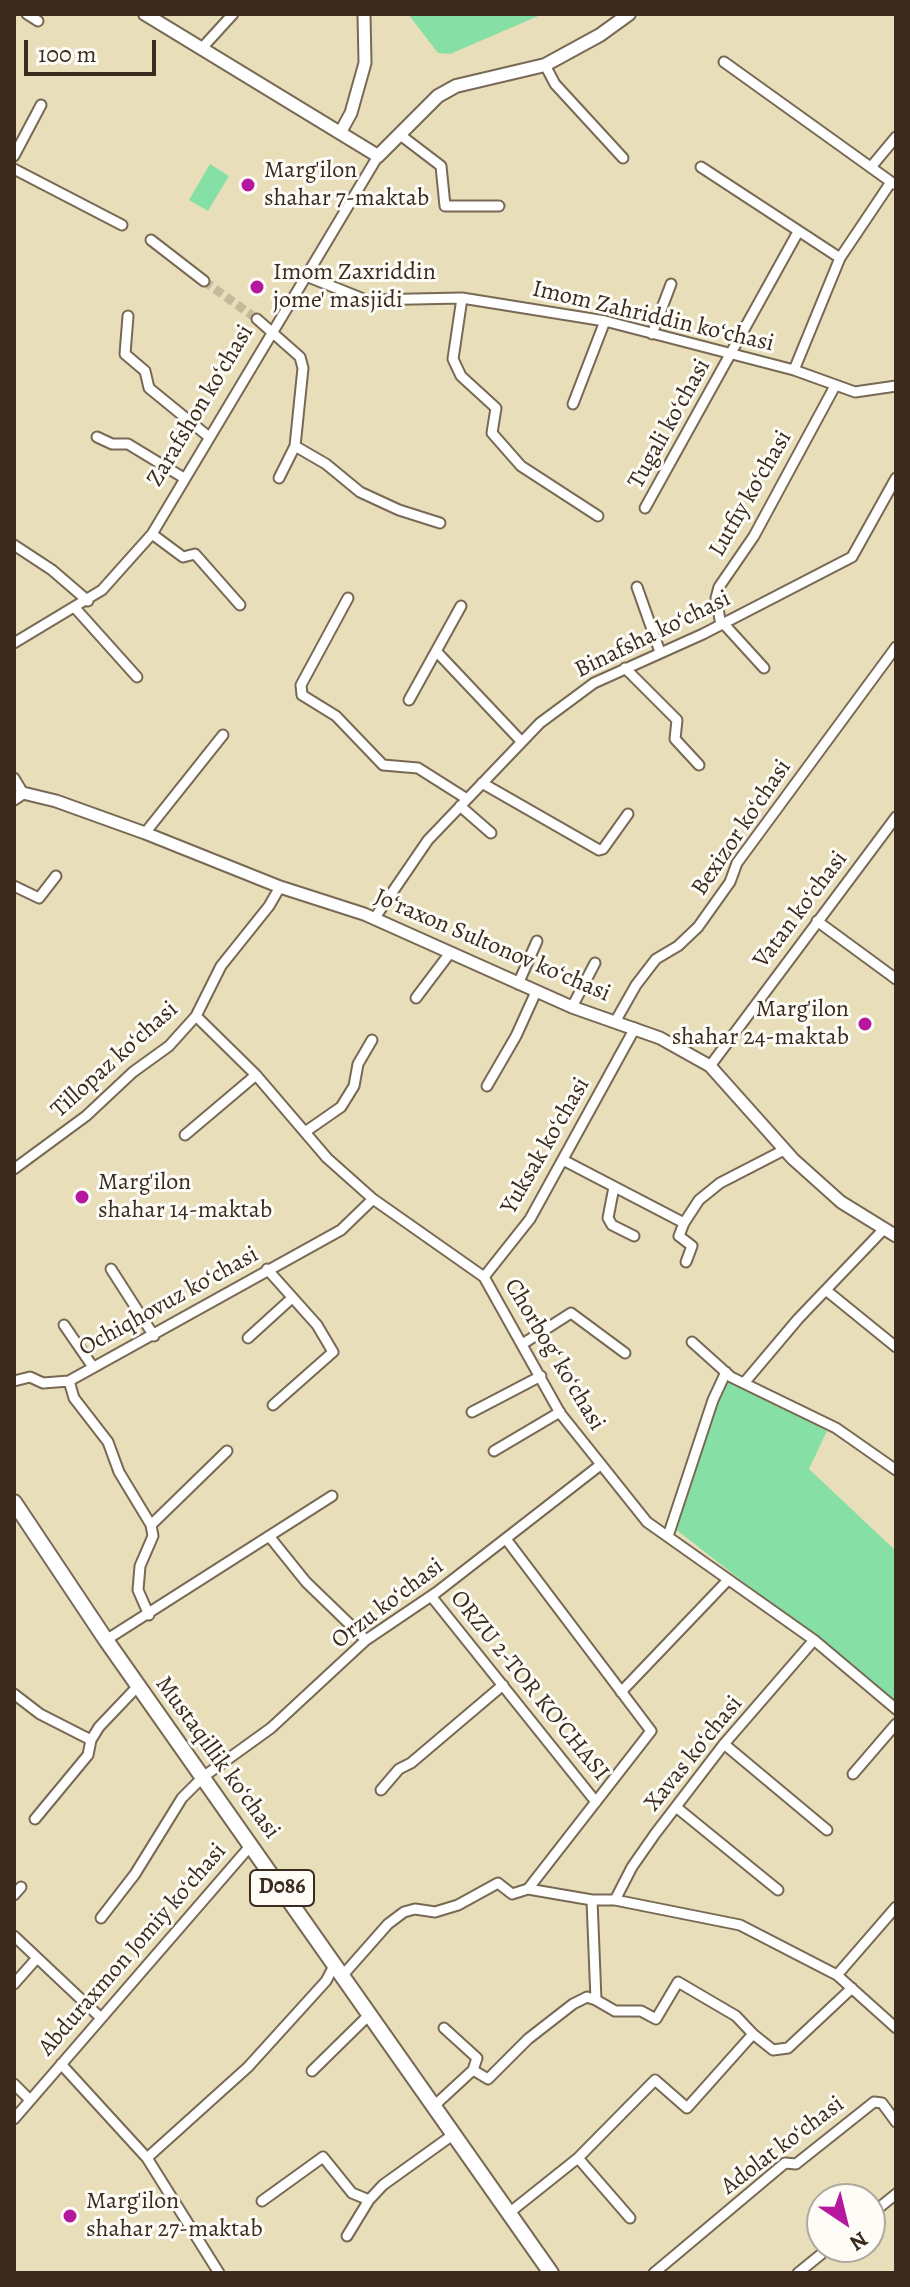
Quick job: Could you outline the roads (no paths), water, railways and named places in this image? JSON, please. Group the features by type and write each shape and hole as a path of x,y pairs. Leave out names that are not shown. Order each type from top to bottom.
{"main road":[{"path":"145,14 378,156"},
{"name":"Zarafshon koʻchasi","path":"378,156 438,96 456,86 545,65 600,35 629,14"},
{"name":"Mustaqillik koʻchasi","path":"14,1502 138,1686 551,2273"}],"street":[{"path":"27,14 38,21"},
{"path":"202,48 233,14"},
{"path":"340,133 359,91 365,63 364,14"},
{"path":"724,62 894,184 840,258 794,370"},
{"path":"545,65 555,84 623,158"},
{"path":"14,156 41,105"},
{"path":"399,134 441,166 445,206 499,206"},
{"path":"871,167 896,137"},
{"name":"Zarafshon koʻchasi","path":"14,643 88,601 131,562 152,534 271,330 378,156"},
{"path":"701,167 840,258"},
{"path":"14,169 122,225"},
{"name":"Tugali koʻchasi","path":"645,508 798,232"},
{"path":"151,240 204,281"},
{"name":"Imom Zahriddin koʻchasi","path":"306,276 366,300 462,298 605,321 794,370 855,392 896,386"},
{"path":"652,334 671,284"},
{"path":"462,298 453,359 461,376 496,408 490,428 493,435 521,466 598,516"},
{"path":"128,316 125,354 145,371 149,388 209,437"},
{"path":"257,319 302,362 304,379 295,446 279,478"},
{"path":"573,404 605,321"},
{"name":"Lutfiy koʻchasi","path":"722,624 716,598 719,587 754,536 835,386"},
{"path":"97,437 112,444 128,444 184,478"},
{"path":"295,446 326,464 360,492 399,510 440,523"},
{"name":"Binafsha koʻchasi","path":"374,919 428,840 521,741 568,701 625,668 722,624 852,557 896,478"},
{"path":"152,534 183,557 195,554 240,605"},
{"path":"14,545 52,570 88,601"},
{"path":"637,587 660,652"},
{"path":"348,598 301,685 302,695 336,716 383,765 418,768 463,802 491,833"},
{"path":"409,700 461,606"},
{"path":"76,609 137,677"},
{"path":"722,624 764,668"},
{"name":"Bexizor koʻchasi","path":"615,1022 636,985 656,959 689,938 706,917 730,882 737,863 896,647"},
{"path":"436,651 521,741"},
{"path":"625,668 677,720 675,739 699,765"},
{"path":"145,833 223,735"},
{"path":"14,778 18,796"},
{"path":"482,783 599,850 603,849 628,814"},
{"name":"Joʻraxon Sultonov koʻchasi","path":"18,796 56,801 280,887 374,919 536,992 635,1028 710,1066 784,1150 841,1202 896,1236"},
{"name":"Vatan koʻchasi","path":"710,1066 896,817"},
{"path":"14,886 39,898 56,876"},
{"name":"Tillopaz koʻchasi","path":"14,1169 86,1116 133,1072 169,1046 196,1016 221,966 269,906 280,887"},
{"path":"817,921 896,979"},
{"path":"518,984 537,941"},
{"path":"416,998 450,953"},
{"path":"572,1007 595,963"},
{"path":"487,1086 516,1036 536,992"},
{"name":"Chorbogʻ koʻchasi","path":"196,1016 256,1075 327,1158 373,1199 484,1277 524,1343 560,1412 599,1466 647,1522 814,1640 896,1709"},
{"name":"Yuksak koʻchasi","path":"484,1277 530,1219 635,1028"},
{"path":"305,1132 341,1107 354,1086 358,1064 372,1040"},
{"path":"185,1135 256,1075"},
{"path":"686,1262 692,1246 679,1236 699,1200 720,1183 784,1150"},
{"path":"563,1160 684,1223"},
{"path":"614,1187 608,1218 612,1225 634,1236"},
{"name":"Ochiqhovuz koʻchasi","path":"14,1381 30,1377 43,1383 69,1381 341,1230 373,1199"},
{"path":"744,1383 798,1319 884,1229"},
{"path":"111,1269 154,1336"},
{"path":"267,1269 317,1325 333,1352 273,1405"},
{"path":"827,1291 896,1347"},
{"path":"248,1338 292,1298"},
{"path":"524,1343 571,1313 625,1353"},
{"path":"64,1325 93,1367"},
{"path":"692,1342 726,1372 836,1428 896,1470"},
{"path":"668,1536 713,1400 726,1372"},
{"path":"472,1412 541,1376"},
{"path":"69,1381 74,1398 108,1442 119,1472 151,1525 153,1536 140,1566 138,1590 149,1615"},
{"path":"494,1451 560,1412"},
{"path":"151,1525 227,1451"},
{"name":"Orzu koʻchasi","path":"101,1918 135,1874 182,1798 203,1777 271,1728 366,1640 431,1596 599,1466"},
{"path":"106,1640 332,1496"},
{"path":"269,1536 306,1582 366,1640"},
{"path":"506,1539 651,1731 528,1889"},
{"path":"621,1692 728,1580"},
{"name":"ORZU 2-TOR KO'CHASI","path":"431,1596 596,1802"},
{"name":"Xavas koʻchasi","path":"615,1900 632,1867 724,1744 814,1640"},
{"path":"381,1790 399,1769 411,1763 503,1685"},
{"path":"35,1819 88,1755 91,1740 138,1686"},
{"path":"14,1694 40,1714 91,1740"},
{"path":"853,1774 896,1724"},
{"path":"724,1744 827,1830"},
{"path":"676,1807 778,1890"},
{"name":"Abduraxmon Jomiy koʻchasi","path":"14,2119 252,1844"},
{"path":"147,2158 248,2067 326,1981 388,1924 404,1912 415,1909 435,1912 458,1905 498,1883 512,1894 528,1889 592,1900 615,1900 740,1925 837,1975 896,2028"},
{"path":"592,1900 596,2000"},
{"path":"837,1975 896,1907"},
{"path":"14,1936 101,2018"},
{"path":"14,1984 37,1958"},
{"path":"473,2070 488,2079 528,2039 573,2004 587,1997 615,2011 641,2011 656,2019 678,1982 736,2016 773,2050 788,2048 852,1988"},
{"path":"312,2071 370,2014"},
{"path":"434,2106 473,2070 477,2058 444,2028"},
{"path":"509,2213 578,2158 655,2080 687,2108 753,2034"},
{"path":"61,2064 147,2158 219,2273"},
{"path":"14,2084 30,2100"},
{"name":"Adolat koʻchasi","path":"654,2273 785,2163 796,2164 874,2102 882,2103 896,2122"},
{"path":"347,2236 369,2200 383,2185 454,2134"},
{"path":"262,2201 323,2157 352,2193 369,2200"},
{"path":"578,2158 630,2218"}],"tunnel":[{"path":"204,281 257,319"}],"place":[{"name":"Marg'ilon shahar 7-maktab","path":"248,185"},
{"name":"Imom Zaxriddin jome' masjidi","path":"257,287"},
{"name":"Marg'ilon shahar 24-maktab","path":"865,1024"},
{"name":"Marg'ilon shahar 14-maktab","path":"82,1197"},
{"name":"Marg'ilon shahar 27-maktab","path":"70,2216"}]}
